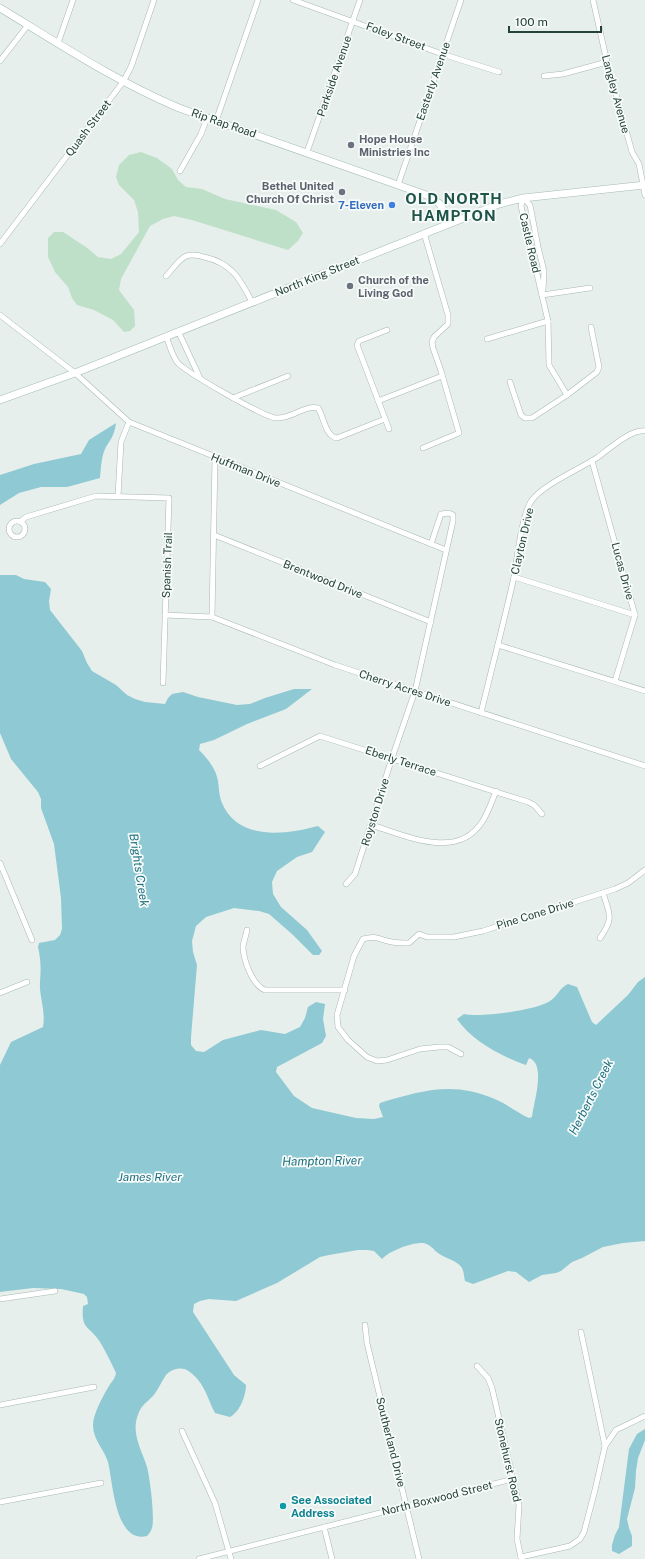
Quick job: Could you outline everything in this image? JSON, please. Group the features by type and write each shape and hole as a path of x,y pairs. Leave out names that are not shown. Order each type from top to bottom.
{"main road":[{"name":"Rip Rap Road","path":"0,8 123,82 151,96 207,118 424,194 436,200 443,208 450,223"},
{"name":"North King Street","path":"0,400 75,373 499,204 523,198 644,185"}],"street":[{"path":"58,43 73,0"},
{"name":"Quash Street","path":"0,244 123,82 131,67 154,0"},
{"path":"216,121 258,0"},
{"name":"Foley Street","path":"293,0 442,54 499,72"},
{"name":"Parkside Avenue","path":"307,152 360,0"},
{"name":"Easterly Avenue","path":"398,185 461,0"},
{"name":"Langley Avenue","path":"593,0 607,62 632,152 639,164 645,195"},
{"path":"0,61 28,25"},
{"path":"544,76 562,74 607,62"},
{"path":"180,171 201,134 207,118"},
{"name":"Castle Road","path":"523,198 521,206 531,254 548,321 550,366 566,395"},
{"name":"Castle Road","path":"523,198 530,205 544,271 542,295"},
{"path":"423,448 459,433 432,348 434,337 448,324 448,315 424,233"},
{"path":"166,276 183,258 188,256 195,254 211,258 234,271 252,302"},
{"path":"542,295 590,288"},
{"name":"Huffman Drive","path":"0,315 75,373 129,422 446,550"},
{"path":"487,339 548,321"},
{"path":"510,382 521,415 525,418 532,418 566,395 597,372 599,367 591,327"},
{"path":"387,330 359,341 357,345 390,429"},
{"path":"178,331 200,379"},
{"path":"166,336 177,362 200,379 233,398 274,418 290,415 312,406 318,408 329,433 337,438 385,418"},
{"path":"233,398 288,376"},
{"path":"378,401 442,376"},
{"path":"118,496 121,442 129,422"},
{"name":"Clayton Drive","path":"481,713 514,577 526,511 538,494 548,487 592,461 635,432 645,432"},
{"path":"212,617 215,458"},
{"name":"Lucas Drive","path":"592,461 635,615 615,681"},
{"name":"Spanish Trail","path":"21,521 26,517 96,496 169,498 164,615 163,683"},
{"path":"415,691 453,515 449,513 441,514 431,544"},
{"name":"Brentwood Drive","path":"214,535 431,622"},
{"path":"514,577 635,615"},
{"name":"Cherry Acres Drive","path":"164,615 212,617 335,665 645,766"},
{"path":"498,645 645,691"},
{"name":"Royston Drive","path":"346,884 355,874 415,691"},
{"name":"Eberly Terrace","path":"260,766 320,736 528,802 534,805 542,814"},
{"path":"371,825 429,843 444,844 458,841 468,837 483,822 496,791"},
{"path":"0,863 2,871 32,940"},
{"name":"Pine Cone Drive","path":"345,990 354,956 363,939 379,937 391,942 409,943 419,934 427,937 454,937 483,930 603,893 628,883 645,870"},
{"path":"600,938 608,927 610,920 610,912 603,893"},
{"path":"247,930 243,946 245,959 248,969 261,988 265,990 345,990 337,1015 338,1027 348,1040 367,1057 377,1061 388,1060 420,1049 439,1047 448,1047 461,1054"},
{"path":"0,993 27,982"},
{"path":"0,1299 55,1291"},
{"name":"Southerland Drive","path":"365,1325 367,1343 419,1559"},
{"path":"581,1332 605,1446"},
{"name":"Stonehurst Road","path":"477,1366 488,1378 492,1388 513,1479 519,1509 517,1539 521,1558"},
{"path":"0,1406 94,1387"},
{"path":"521,1558 570,1546 580,1538 584,1532 605,1446 616,1430 645,1416"},
{"path":"182,1431 215,1503 231,1559"},
{"name":"North Boxwood Street","path":"199,1559 513,1479"},
{"path":"0,1502 100,1483"},
{"path":"324,1527 332,1559"}],"green space":[{"path":"141,152 157,158 172,169 178,180 186,187 202,189 225,199 276,210 296,222 303,233 298,241 288,250 192,220 174,216 163,219 150,226 121,279 119,290 134,310 135,326 130,331 124,332 113,320 94,310 77,305 72,298 68,287 55,272 48,257 48,238 54,232 63,232 98,257 111,259 121,254 139,232 138,212 134,200 119,185 116,177 119,165 129,155"}],"water":[{"path":"116,423 113,434 104,452 100,478 67,487 41,487 19,493 0,505 0,475 34,464 81,454 89,440"},
{"name":"James River","path":"0,575 16,575 24,579 45,582 51,589 49,601 50,610 82,651 92,671 116,685 127,695 135,699 145,702 165,704 172,694 183,692 198,697 237,705 250,704 294,689 312,689 286,709 247,724 214,740 200,744 199,750 215,772 222,803 229,815 239,824 264,832 291,832 318,826 325,832 312,852 297,857 277,871 272,882 273,894 281,907 307,930 322,951 319,955 313,955 269,914 259,911 234,908 206,917 196,926 192,941 193,952 197,965 191,1045 196,1051 204,1052 223,1040 261,1030 285,1034 300,1027 305,1018 308,1007 316,1002 325,1004 323,1019 326,1036 322,1043 277,1067 276,1072 294,1096 312,1108 356,1118 374,1119 383,1117 379,1106 380,1103 425,1091 453,1089 481,1094 497,1100 529,1118 532,1117 538,1085 537,1068 534,1062 529,1058 526,1065 488,1047 470,1034 457,1019 464,1014 495,1014 521,1010 543,1004 553,999 568,984 577,987 592,1022 596,1025 628,995 638,982 645,977 645,1241 603,1247 572,1262 561,1271 542,1275 529,1282 516,1272 508,1271 473,1284 465,1281 463,1270 460,1265 423,1243 413,1244 401,1248 382,1259 374,1251 358,1250 320,1257 277,1283 236,1301 209,1299 194,1304 193,1312 234,1375 246,1385 245,1394 242,1403 234,1415 230,1417 215,1413 199,1381 190,1372 181,1368 171,1371 166,1375 155,1394 142,1407 137,1419 136,1433 137,1440 147,1467 152,1498 153,1523 152,1529 147,1536 136,1536 128,1531 122,1521 117,1510 108,1462 93,1430 93,1421 96,1410 116,1373 100,1342 83,1320 83,1306 88,1304 87,1297 84,1294 61,1289 33,1288 0,1292 0,1065 11,1042 43,1027 44,1015 40,988 40,956 38,947 39,943 55,940 60,935 62,929 61,898 54,844 41,808 41,799 38,792 11,759 0,733"},
{"path":"645,1429 645,1440 638,1458 635,1488 627,1519 632,1536 632,1546 619,1554 612,1551 612,1545 619,1527 629,1449 637,1434"}],"place":[{"name":"Hope House Ministries Inc","path":"351,145"},
{"name":"Bethel United Church Of Christ","path":"342,192"},
{"name":"7-Eleven","path":"392,205"},
{"name":"Church of the Living God","path":"350,286"},
{"name":"See Associated Address","path":"283,1506"}],"district":[{"name":"OLD NORTH HAMPTON","path":"454,206"}],"water label":[{"name":"Brights Creek","path":"139,870"},
{"name":"Herberts Creek","path":"591,1097"},
{"name":"Hampton River","path":"322,1161"}]}
